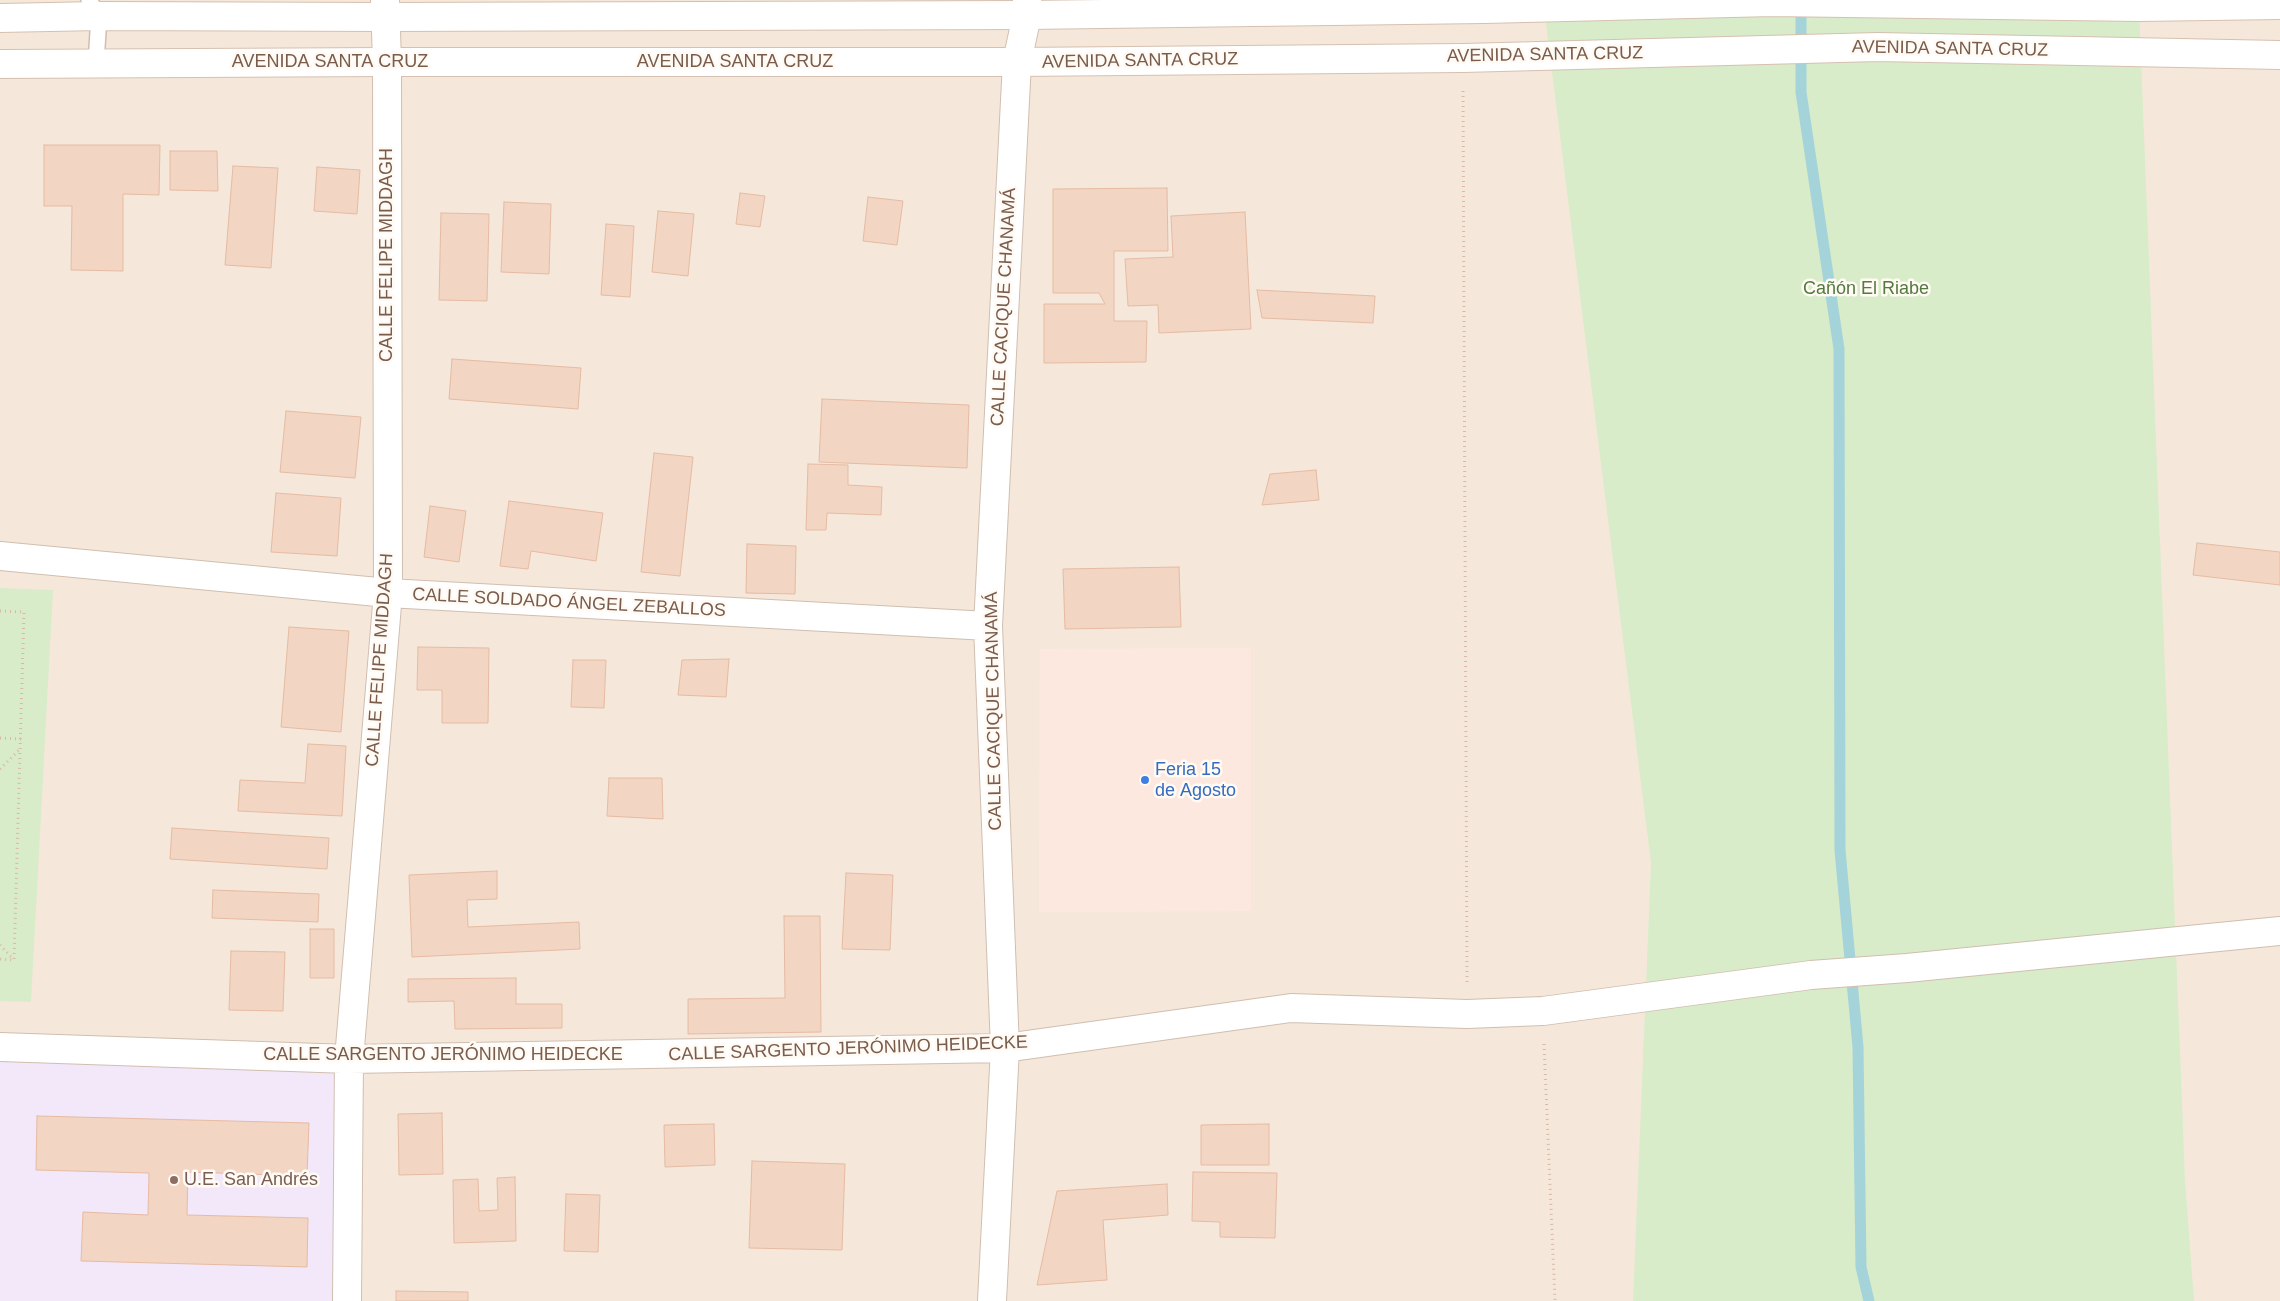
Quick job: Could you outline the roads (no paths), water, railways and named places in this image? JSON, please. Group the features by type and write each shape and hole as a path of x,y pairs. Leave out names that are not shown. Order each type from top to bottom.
{"street":[{"path":"0,18 94,8 1027,8 1773,2 2139,7 2280,6"},
{"name":"CALLE CACIQUE CHANAMÁ","path":"992,1301 1006,1048 988,626 1016,62 1027,8"},
{"name":"CALLE FELIPE MIDDAGH","path":"347,1301 349,1059 388,593 387,62 384,9"},
{"name":"AVENIDA SANTA CRUZ","path":"0,64 1016,62 1463,58 1878,46 2280,55"},
{"name":"CALLE SOLDADO ÁNGEL ZEBALLOS","path":"0,556 388,593 988,626"},
{"name":"CALLE SARGENTO JERÓNIMO HEIDECKE","path":"0,1046 349,1059 1006,1048 1292,1008 1467,1014 1542,1011 1811,975 1907,968 2280,931"}],"lane":[{"path":"94,8 96,63"}],"waterway":[{"path":"1801,2 1801,92 1839,349 1840,850 1858,1047 1861,1267 1869,1301"}],"place":[{"name":"Feria 15 de Agosto","path":"1145,780"},
{"name":"U.E. San Andrés","path":"174,1180"}],"park label":[{"name":"Cañón El Riabe","path":"1866,289"}]}
